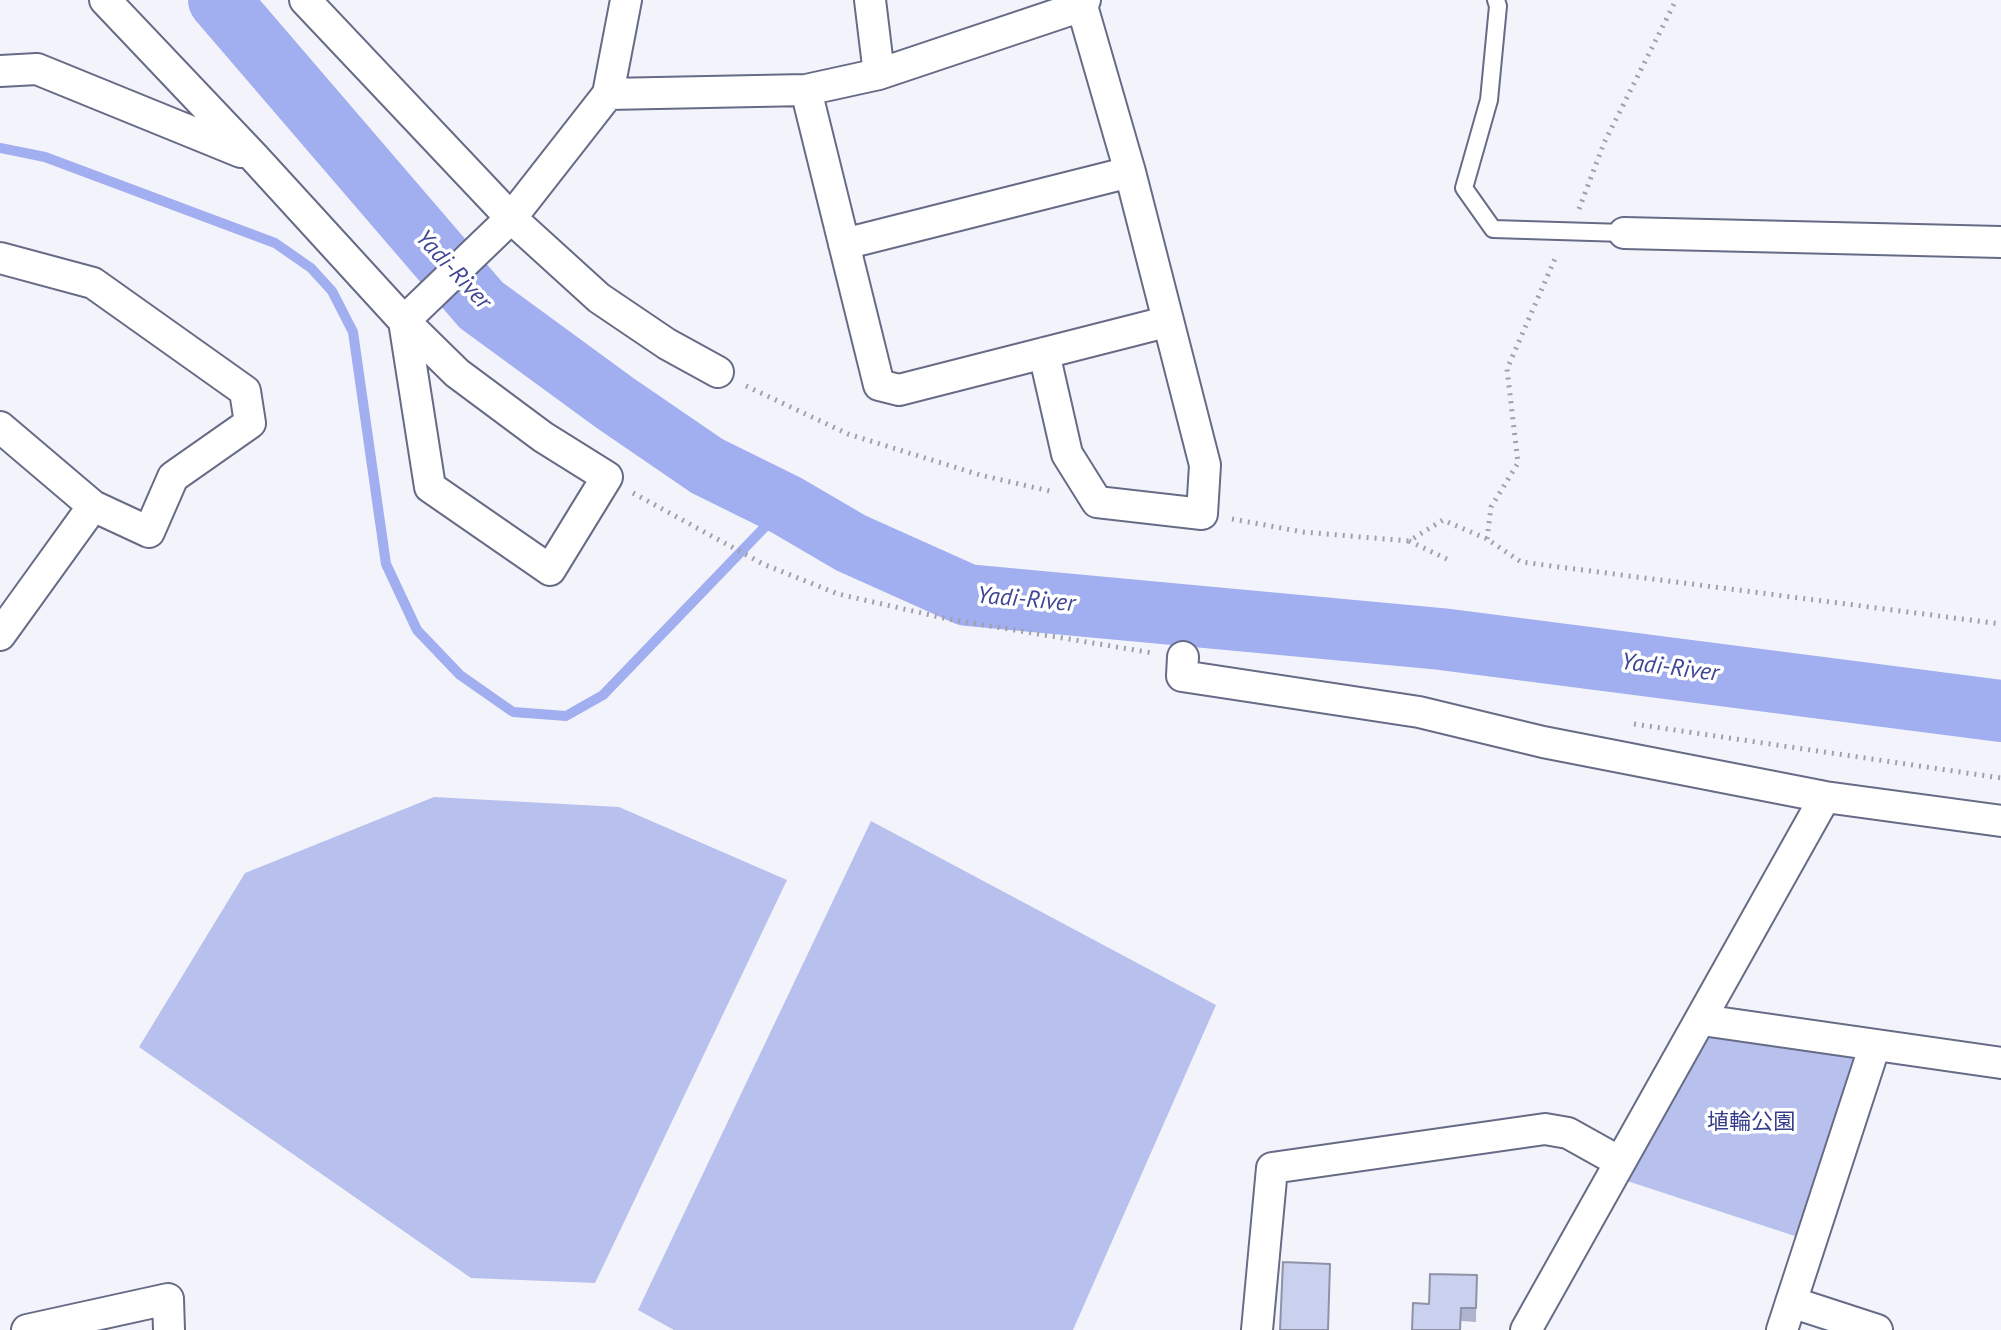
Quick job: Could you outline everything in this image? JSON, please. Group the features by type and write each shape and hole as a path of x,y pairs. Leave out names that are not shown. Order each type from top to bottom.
{"street":[{"path":"105,0 409,316 457,373 543,437 607,477 550,570 430,487 409,316"},
{"path":"409,316 502,226 608,94 626,0"},
{"path":"870,0 879,74"},
{"path":"310,2 502,226 667,344 718,372"},
{"path":"608,94 806,90 879,74 1083,3 1205,465 1202,514 1097,502 1067,454 1044,353"},
{"path":"0,71 37,69 254,157"},
{"path":"806,90 879,385 899,390 1166,322"},
{"path":"844,244 1130,172"},
{"path":"1624,233 2001,242"},
{"path":"0,258 93,283 245,391 250,423 173,477 149,532 93,506 0,427"},
{"path":"0,635 93,506"},
{"path":"1183,657 1182,676 1419,712 1543,742 1825,797 2001,821"},
{"path":"1526,1330 1825,797"},
{"path":"1702,1020 2001,1063"},
{"path":"1875,1045 1786,1316 1877,1330"},
{"path":"1257,1330 1272,1168 1545,1129 1568,1133 1620,1162"},
{"path":"27,1330 168,1299 169,1330"}],"lane":[{"path":"1496,0 1498,6 1489,100 1464,188 1493,229 1624,233"}],"path":[{"path":"1487,539 1491,507 1518,463 1507,369 1557,254 1571,231 1604,143 1676,0"},
{"path":"718,372 848,434 980,475 1097,502"},
{"path":"607,477 645,501 763,564"},
{"path":"1202,514 1303,532 1409,541 1451,561"},
{"path":"1409,541 1443,520 1487,539 1521,562 2001,624"}],"green space":[{"path":"434,797 619,807 787,880 595,1283 471,1278 139,1047 245,873"},
{"path":"871,821 1216,1005 1073,1330 674,1330 638,1310"},
{"name":"埴輪公園","path":"1702,1020 1875,1045 1810,1241 1612,1176"}],"building":[{"path":"1283,1262 1330,1264 1328,1330 1280,1330"},
{"path":"1430,1274 1477,1275 1476,1308 1461,1308 1460,1330 1412,1330 1413,1303 1429,1304"}],"waterway":[{"name":"Yadi-River","path":"219,0 481,305 707,466 786,505 851,543 967,595 1441,639 2001,711"},
{"path":"0,148 45,157 275,243 311,268 332,291 353,332 386,564 417,630 460,675 513,712 566,716 603,695 786,505"}]}
